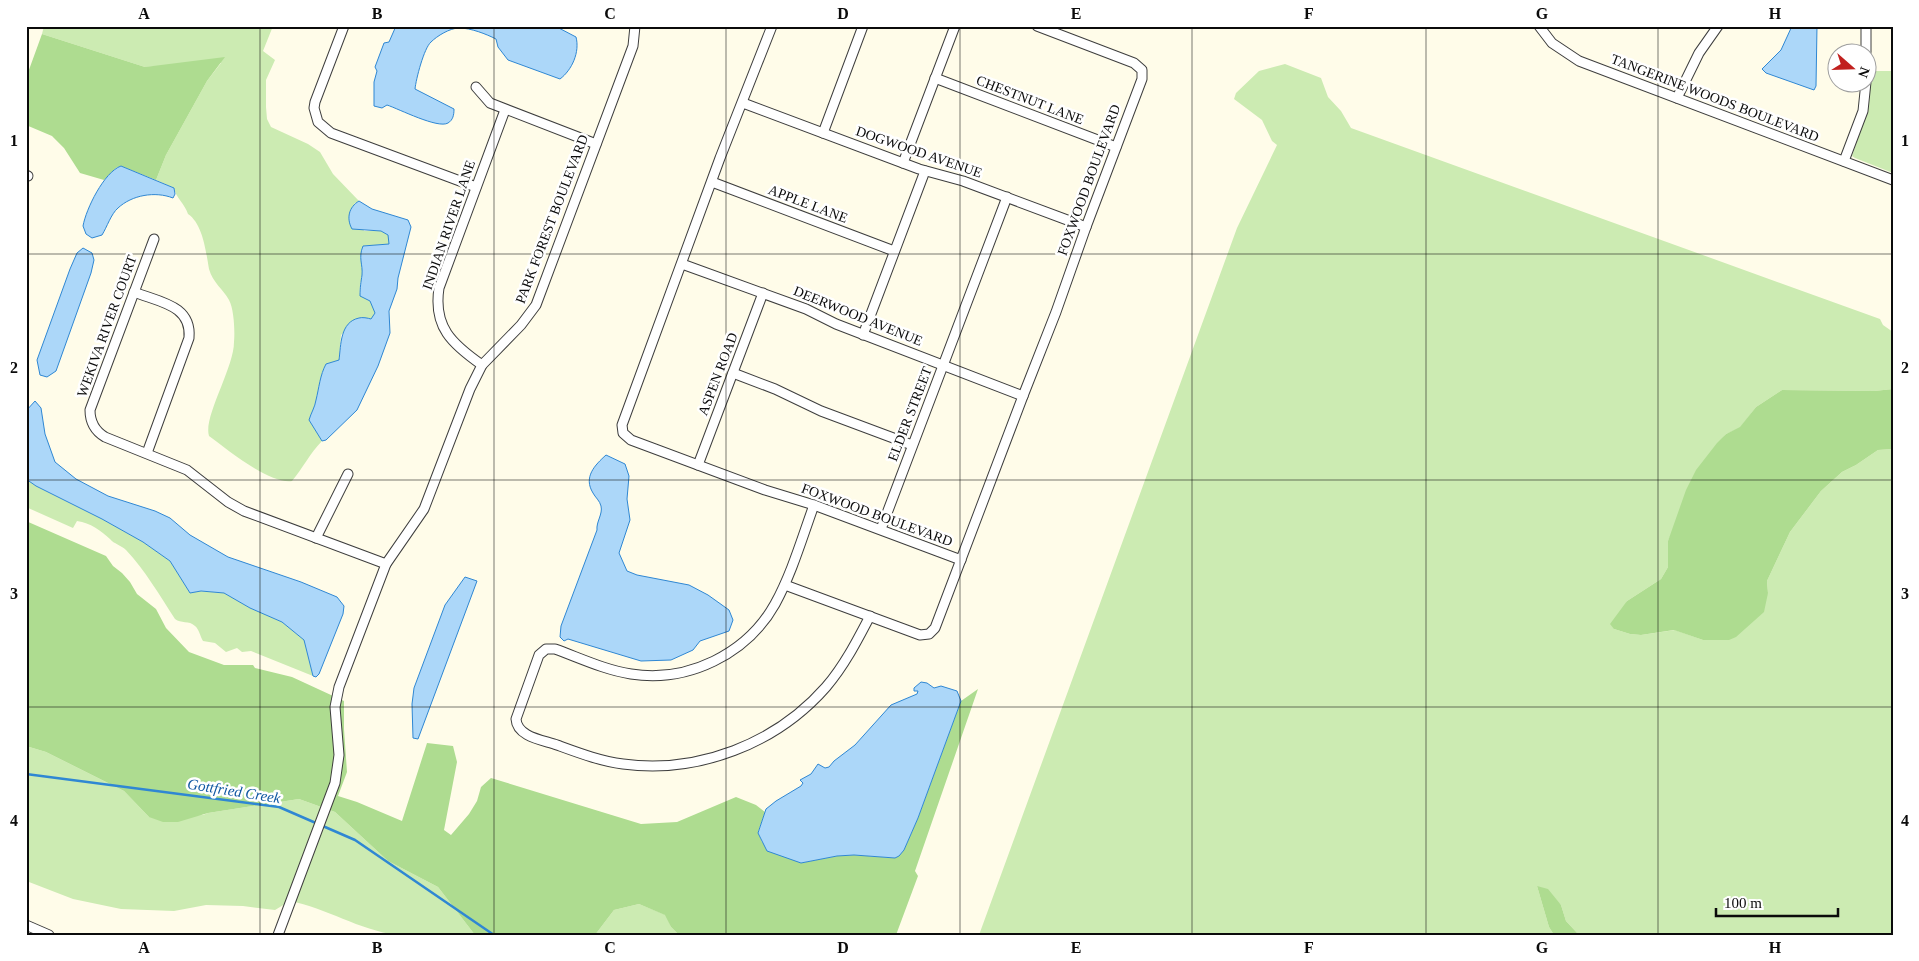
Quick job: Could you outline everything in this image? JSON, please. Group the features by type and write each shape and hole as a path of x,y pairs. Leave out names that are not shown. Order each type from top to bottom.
{"street":[{"path":"344,26 315,102 316,116 322,127 331,133 476,187"},
{"name":"PARK FOREST BOULEVARD","path":"278,935 335,783 339,755 335,718 337,695 386,564 424,509 470,389 482,364 521,325 536,304 633,46 636,26"},
{"name":"FOXWOOD BOULEVARD","path":"772,26 712,182 622,429 631,440 765,490 881,529 961,560 1056,312 1142,79 1142,70 1134,63 1038,26"},
{"path":"823,133 863,26"},
{"path":"903,163 955,26"},
{"name":"TANGERINE WOODS BOULEVARD","path":"1539,26 1557,47 1579,62 1893,180"},
{"path":"1677,98 1695,60 1718,26"},
{"path":"1866,26 1866,42"},
{"name":"CHESTNUT LANE","path":"935,78 1116,147"},
{"path":"476,87 490,104 596,144"},
{"path":"1844,161 1863,111 1865,92"},
{"name":"DOGWOOD AVENUE","path":"743,103 924,171 963,181 1086,227"},
{"name":"INDIAN RIVER LANE","path":"482,364 456,345 447,334 440,319 437,302 439,288 505,110"},
{"path":"863,335 924,171"},
{"name":"APPLE LANE","path":"712,182 894,251"},
{"name":"ELDER STREET","path":"881,529 1007,197"},
{"name":"WEKIVA RIVER COURT","path":"154,240 90,414 95,429 105,438 187,470 244,512 386,564"},
{"name":"DEERWOOD AVENUE","path":"682,264 806,309 863,335 1023,396"},
{"path":"134,292 179,310 187,319 190,330 189,338 147,453"},
{"name":"ASPEN ROAD","path":"698,465 763,293"},
{"path":"733,373 912,445"},
{"path":"316,538 348,474"},
{"path":"814,505 785,585 769,614 747,640 719,659 687,672 661,676 632,674 608,669 555,649 546,649 539,655 516,719 519,729 523,733 581,754 624,764 673,765 721,755 769,734 809,704 840,669 852,652 870,616"},
{"path":"785,585 920,635 929,634 935,628 961,560"},
{"path":"26,925 50,935"}],"green space":[{"path":"44,26 273,26 263,51 275,60 266,80 267,119 271,127 308,144 320,152 333,174 359,201 354,204 364,231 381,231 389,235 389,244 363,246 361,254 362,275 360,295 370,301 375,312 372,319 358,318 341,335 339,360 326,364 324,368 315,405 309,420 322,441 292,481 283,481 261,472 209,436 210,417 233,353 234,320 232,309 229,300 211,274 203,239 197,224 188,214 174,188 156,180 166,155 207,81 221,63 145,67 42,34"},
{"path":"42,34 145,67 225,57 207,81 166,155 156,180 121,166 116,168 104,180 80,173 64,148 52,136 26,125 26,78"},
{"path":"1285,64 1321,78 1328,97 1341,111 1351,128 1880,319 1883,325 1893,332 1893,389 1874,391 1782,390 1756,407 1740,428 1726,434 1711,452 1668,541 1668,567 1661,579 1627,601 1614,629 1641,635 1675,630 1703,640 1768,593 1767,581 1790,532 1821,491 1842,472 1878,450 1893,449 1893,935 1579,935 1566,921 1561,905 1537,886 1549,927 1554,935 979,935 1237,228 1277,145 1272,141 1262,120 1234,99 1236,93 1259,71"},
{"path":"1876,71 1893,71 1893,173 1852,156 1869,105 1869,92 1876,92"},
{"path":"1893,389 1893,449 1878,450 1842,472 1821,491 1790,532 1767,581 1768,593 1764,612 1736,637 1729,640 1703,640 1674,630 1641,635 1614,629 1610,624 1627,601 1661,579 1668,567 1668,541 1686,490 1696,470 1717,443 1726,434 1740,427 1756,407 1782,390 1874,391"},
{"path":"26,479 143,542 170,561 190,593 200,591 224,593 250,608 282,622 304,640 313,676 251,651 242,652 237,648 226,652 215,643 203,641 195,626 175,619 146,575 124,548 91,525 77,521 73,528 26,507"},
{"path":"26,521 106,556 113,566 130,582 137,594 156,609 166,628 189,652 224,665 253,665 255,668 292,677 344,701 347,772 338,796 402,821 427,743 453,746 457,762 444,830 451,835 469,814 477,801 481,787 491,778 641,824 677,822 736,797 756,805 765,812 758,832 762,842 801,863 837,856 854,855 895,858 904,850 918,818 961,701 978,689 915,871 918,876 896,935 679,935 671,927 665,915 639,904 614,910 595,935 475,935 438,887 388,861 335,812 299,799 208,813 178,822 163,822 149,817 124,791 46,752 26,746"},
{"path":"26,746 46,752 124,791 149,817 203,815 299,799 335,812 388,861 438,887 475,935 397,935 369,929 303,904 290,901 275,910 243,906 206,905 174,911 121,909 73,899 29,882 26,880"},
{"path":"1537,886 1548,889 1561,905 1566,921 1579,935 1554,935 1549,927"},
{"path":"639,904 666,915 671,927 679,935 595,935 614,910"}],"water":[{"path":"396,26 555,26 576,37 577,49 571,66 560,79 508,60 498,47 496,39 483,33 459,28 444,33 428,45 415,89 454,109 450,122 443,124 418,118 387,105 382,108 374,106 374,82 377,71 375,67 384,43 389,42"},
{"path":"1792,26 1817,26 1816,86 1814,90 1766,73 1762,69 1781,50"},
{"path":"121,166 174,188 175,194 173,198 151,195 130,200 111,217 102,235 92,238 86,234 83,226 88,210 102,183"},
{"path":"359,201 372,209 408,220 411,227 397,289 389,311 390,333 378,366 357,410 326,440 322,441 309,420 324,368 326,364 339,360 341,341 348,324 360,318 371,319 375,313 370,301 360,296 361,254 363,246 389,244 388,235 381,231 352,229 349,213"},
{"path":"83,248 92,253 94,260 91,273 56,371 47,377 40,375 37,360 70,269 77,253"},
{"path":"35,401 41,408 45,434 55,462 76,479 108,496 155,511 170,518 190,535 228,557 301,582 337,597 344,606 343,614 319,674 316,677 313,676 304,640 282,622 250,608 224,593 201,591 190,593 170,561 143,542 26,479 26,411"},
{"path":"606,455 625,464 629,476 627,499 630,520 619,553 627,571 637,575 689,585 708,595 729,610 733,620 729,631 700,641 693,650 671,660 641,661 568,639 564,641 560,637 561,626 597,530 601,512 600,504 590,487 590,477 594,467"},
{"path":"465,577 477,581 418,739 413,738 412,704 414,688 445,605"},
{"path":"921,682 927,683 934,688 941,686 957,691 961,701 918,818 904,850 899,856 895,858 854,855 837,856 801,863 767,851 758,833 766,809 801,786 803,783 800,780 811,774 818,764 825,768 829,767 855,745 891,705 917,694 918,691 914,691 914,688"}],"waterway":[{"name":"Gottfried Creek","path":"26,774 279,807 355,840 494,935"}]}
